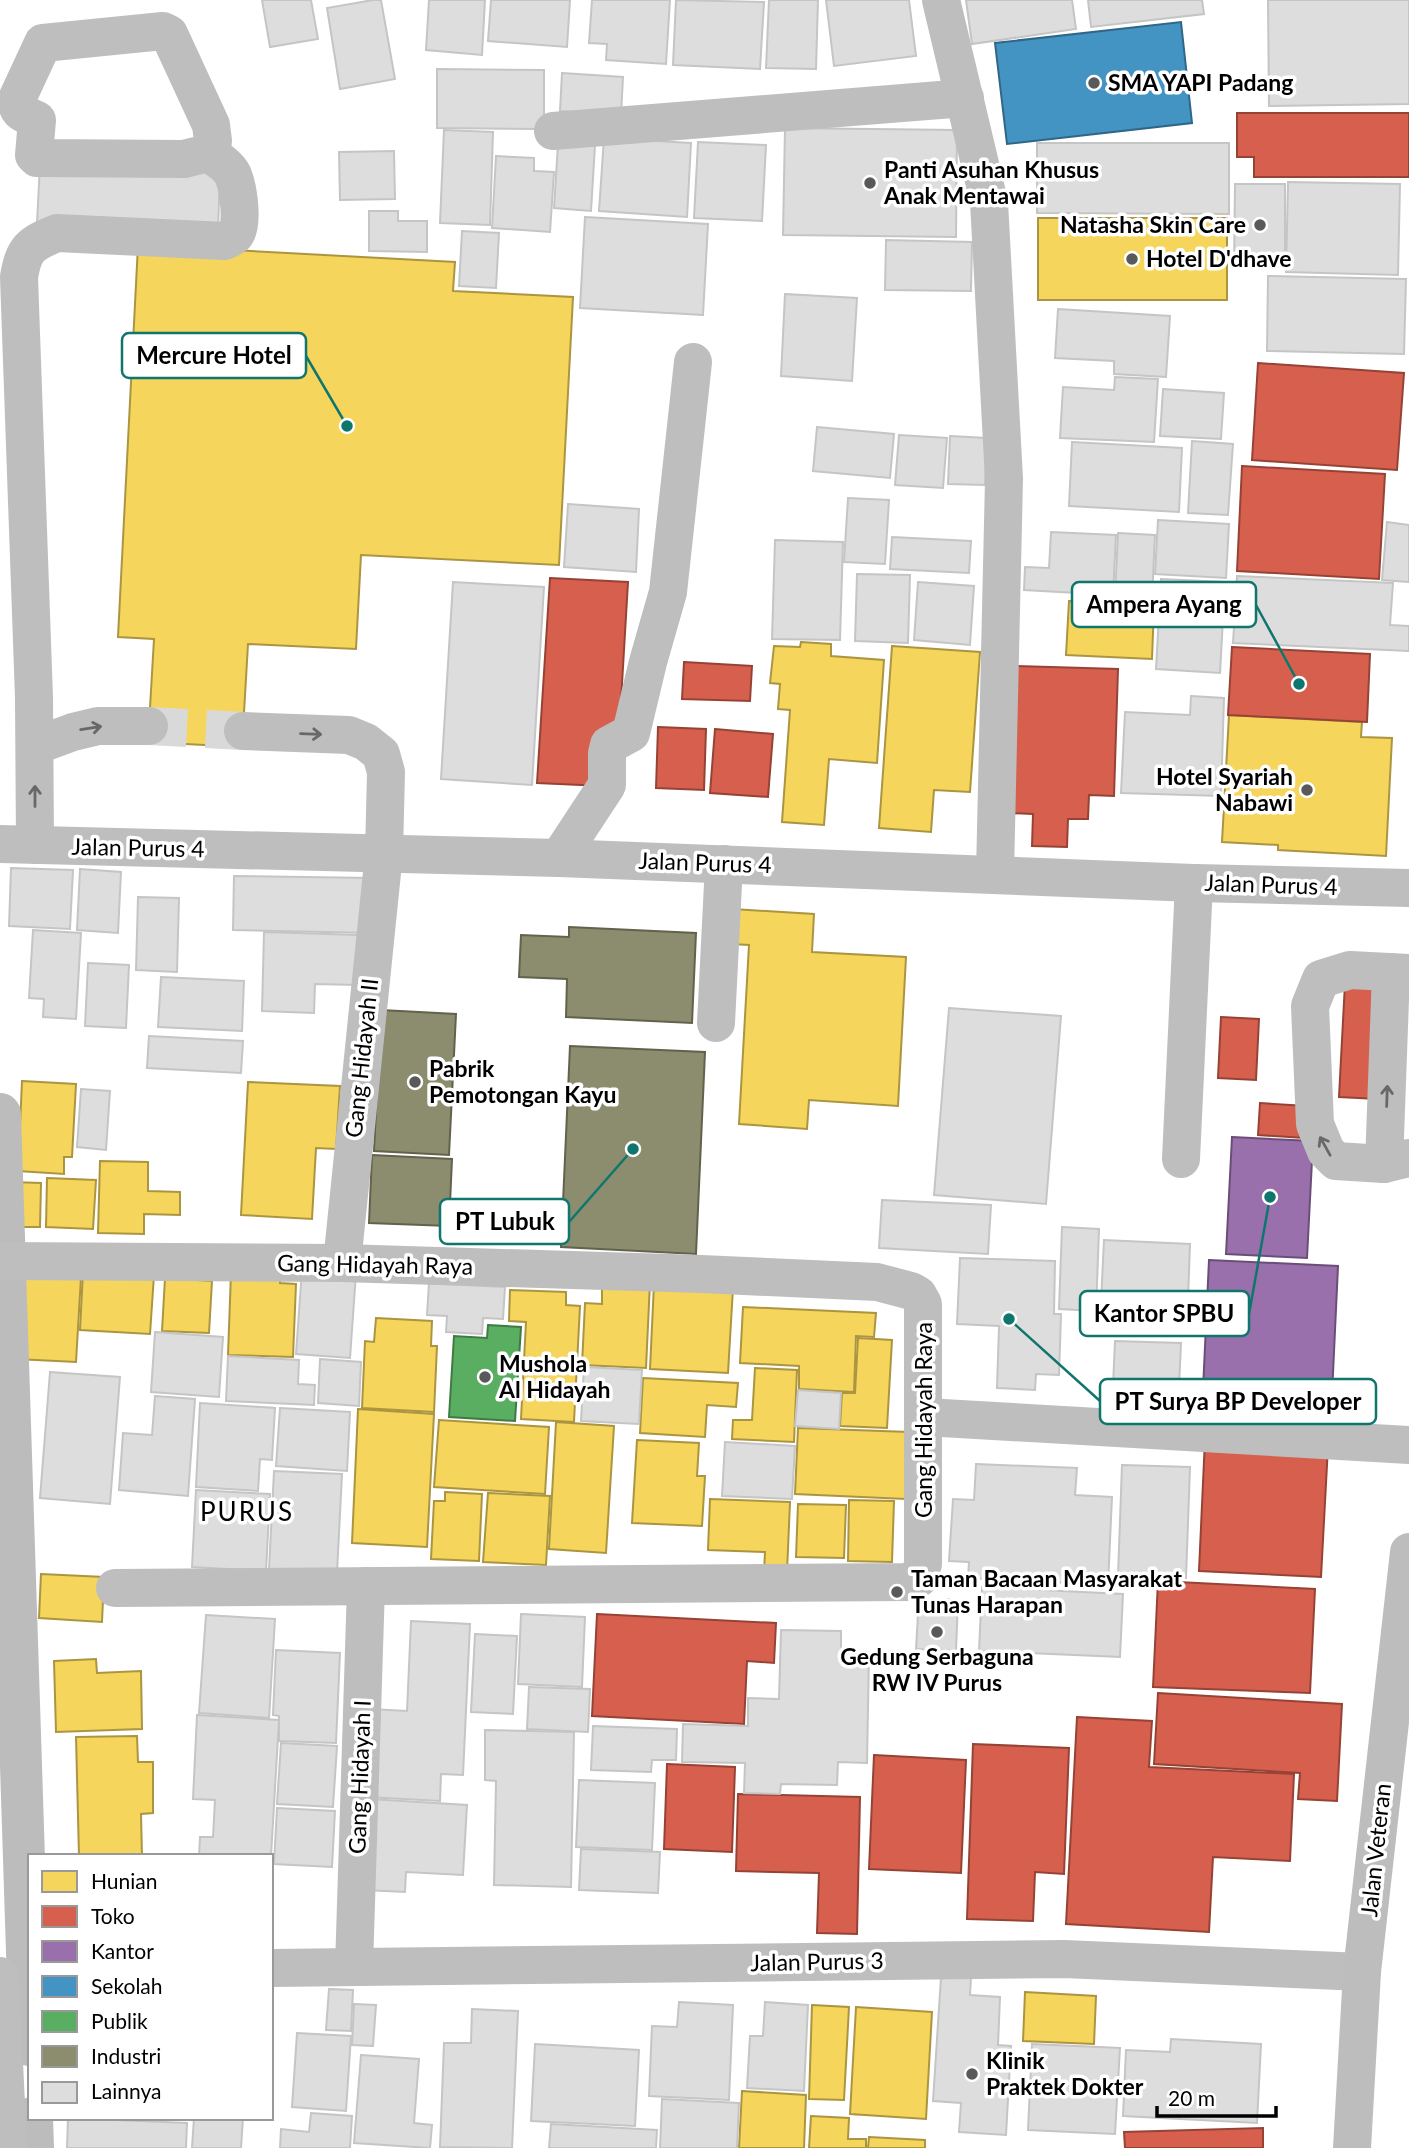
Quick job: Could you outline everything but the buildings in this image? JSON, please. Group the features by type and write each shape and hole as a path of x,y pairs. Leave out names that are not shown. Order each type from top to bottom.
{"main road":[{"name":"Jalan Veteran","path":"1352,2148 1362,1972 1409,1552"}],"street":[{"path":"941,0 989,202 1004,479 995,873"},
{"path":"20,845 35,746 19,277 23,256 38,241 57,233 225,240 234,236 239,228 240,214 232,174 224,163 208,153 184,159 37,158 33,152 37,120 20,113 17,99 41,46 47,41 166,32 211,125 213,141 208,153"},
{"path":"553,131 965,98"},
{"path":"559,858 607,785 609,745 631,733 668,592 692,362"},
{"path":"35,746 98,726 149,726"},
{"name":"Gang Hidayah II","path":"243,731 349,735 366,742 382,754 386,772 384,853 342,1263"},
{"name":"Jalan Purus 4","path":"20,845 559,858 995,873 1194,883 1409,888"},
{"path":"716,1023 724,864"},
{"path":"1181,1159 1194,883"},
{"path":"1350,970 1400,973 1396,1161 1336,1161 1326,1151 1315,1124 1310,1006 1321,979 1350,970"},
{"name":"Gang Hidayah Raya","path":"15,1261 342,1263 687,1273 877,1282 911,1290 923,1304 923,1564 919,1578 907,1582 115,1588"},
{"path":"925,1417 1409,1446"},
{"name":"Gang Hidayah I","path":"354,1967 366,1586"},
{"name":"Jalan Purus 3","path":"273,1968 1064,1959 1362,1972"},
{"path":"8,2148 10,1973"}],"waterway":[{"path":"0,1114 28,1983"},
{"path":"32,2120 33,2148"}],"tunnel":[{"path":"149,726 243,731"}],"place":[{"name":"SMA YAPI Padang","path":"1094,83"},
{"name":"Panti Asuhan Khusus Anak Mentawai","path":"870,183"},
{"name":"Natasha Skin Care","path":"1260,225"},
{"name":"Hotel D'dhave","path":"1132,259"},
{"name":"Mercure Hotel","path":"347,426"},
{"name":"Ampera Ayang","path":"1299,684"},
{"name":"Hotel Syariah Nabawi","path":"1307,790"},
{"name":"Pabrik Pemotongan Kayu","path":"415,1082"},
{"name":"PT Lubuk","path":"633,1149"},
{"name":"Kantor SPBU","path":"1270,1197"},
{"name":"PT Surya BP Developer","path":"1009,1319"},
{"name":"Mushola Al Hidayah","path":"485,1377"},
{"name":"Taman Bacaan Masyarakat Tunas Harapan","path":"897,1592"},
{"name":"Gedung Serbaguna RW IV Purus","path":"937,1632"},
{"name":"Klinik Praktek Dokter","path":"972,2074"}],"district":[{"name":"PURUS","path":"247,1512"}]}
